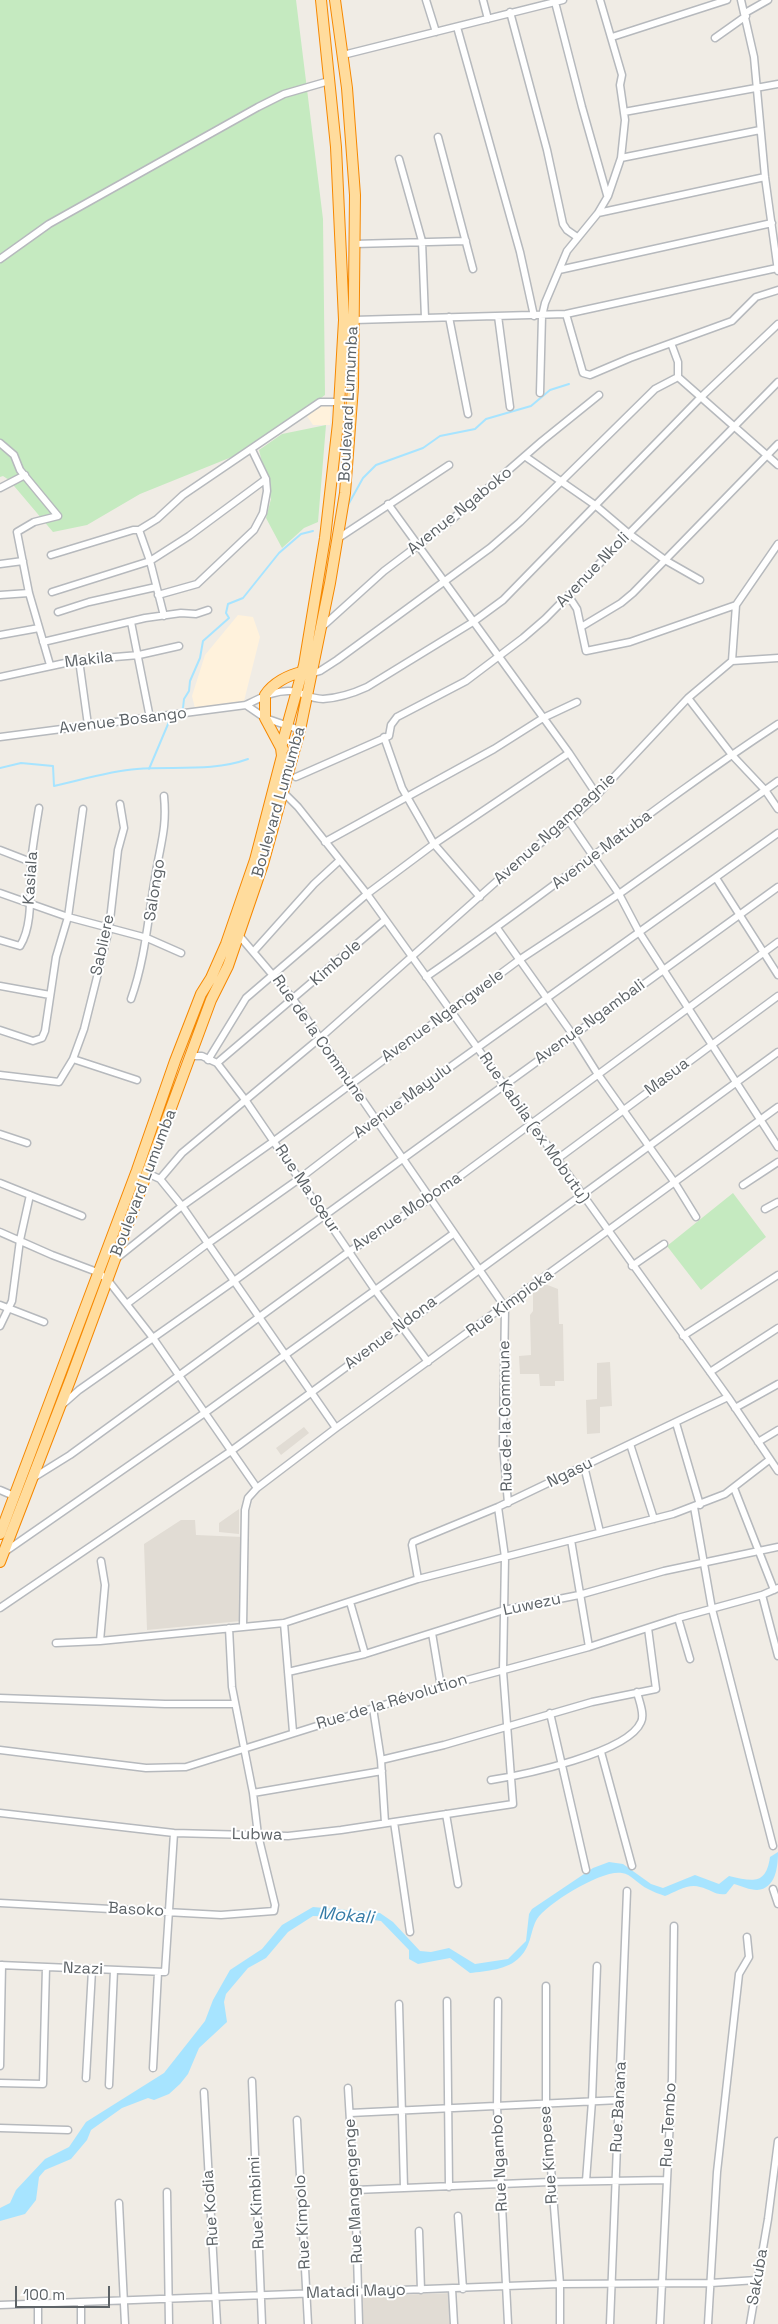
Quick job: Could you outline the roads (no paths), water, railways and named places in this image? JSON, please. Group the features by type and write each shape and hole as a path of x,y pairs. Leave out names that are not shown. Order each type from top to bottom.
{"highway":[{"name":"Boulevard Lumumba","path":"307,673 325,538 344,320 336,148 320,0"},
{"name":"Boulevard Lumumba","path":"0,1562 2,1551 72,1378 114,1260 191,1060 211,1000 228,966 282,756 281,748 302,694 322,628 345,493 351,429 354,320 353,161 343,55 335,0"},
{"path":"294,752 281,748 266,718 265,695 282,680 291,675 307,673"},
{"name":"Boulevard Lumumba","path":"0,1534 201,994 235,933 263,864 300,730 302,694"},
{"path":"175,1061 191,1060"},
{"path":"59,1374 72,1378"}],"street":[{"path":"426,0 436,32"},
{"path":"483,0 488,19"},
{"path":"343,55 563,0"},
{"path":"540,393 542,316 545,303 567,251 598,213 608,196 620,158 624,112 620,90 622,75 600,0"},
{"path":"612,38 727,0"},
{"path":"354,320 566,314 778,270 772,223 774,212 765,177 754,57 742,0"},
{"path":"715,38 768,0"},
{"path":"555,2 579,98 608,196"},
{"path":"510,12 547,150 563,224 567,230 577,237"},
{"path":"457,27 520,252 534,316"},
{"path":"0,259 49,224 258,108 284,94 329,80"},
{"path":"624,112 778,84"},
{"path":"620,158 760,130"},
{"path":"438,137 473,269"},
{"path":"399,158 422,241 425,318"},
{"path":"598,213 765,177"},
{"path":"559,270 772,223"},
{"path":"354,244 466,240"},
{"path":"566,314 583,373 586,376 732,321 756,297 778,290"},
{"path":"498,316 510,407"},
{"path":"449,317 468,414"},
{"path":"300,730 266,718 246,705 265,695 286,691 324,699 352,693 368,687 473,622 503,600 700,398 778,324"},
{"path":"671,343 678,362 678,377 778,465"},
{"path":"307,673 337,660 445,582 508,532 655,389 678,377"},
{"name":"Avenue Nkoli","path":"296,776 388,735 391,725 397,717 466,681 545,619 778,382"},
{"name":"Avenue Ngaboko","path":"322,628 362,590 449,522 542,441 599,395"},
{"path":"51,555 133,530 139,530 153,522 183,495 252,450 320,402 338,402"},
{"path":"0,443 14,455 20,470 58,516 34,522 17,532 29,593 50,665"},
{"path":"581,627 627,598 778,444"},
{"path":"158,595 197,584 254,530 263,513 266,497 266,479 252,450"},
{"path":"526,456 595,505 628,533 665,560 700,580"},
{"path":"337,539 448,465"},
{"path":"0,488 25,475"},
{"path":"52,592 150,561 189,536 266,479"},
{"path":"388,504 569,753 597,795"},
{"path":"139,530 150,561 164,616"},
{"path":"778,544 736,605 732,661 778,658"},
{"path":"0,564 23,561"},
{"path":"58,612 89,602 156,587"},
{"path":"0,595 29,593"},
{"path":"568,595 577,609 584,649 588,651 630,642 736,605"},
{"path":"43,642 131,622 164,616 196,614 208,610"},
{"path":"131,622 150,718"},
{"path":"0,635 39,628"},
{"name":"Makila","path":"0,676 79,660 139,655 179,646"},
{"path":"79,660 88,725"},
{"name":"Avenue Ngampagnie","path":"160,1179 182,1153 320,1038 533,849 569,821 597,795 688,698 732,661"},
{"path":"688,698 732,754 765,790 778,809"},
{"path":"325,842 494,749 543,718 578,702"},
{"name":"Avenue Bosango","path":"0,737 246,705"},
{"name":"Avenue Matuba","path":"426,976 497,928 732,754 778,724"},
{"path":"388,735 407,797 434,844 480,897"},
{"path":"208,1060 246,998 274,976 367,894 434,844 569,753"},
{"name":"Avenue Ngangwele","path":"114,1260 131,1249 182,1206 274,1141 519,960 619,894 778,781"},
{"name":"Rue Kabila (ex Mobutu)","path":"284,790 286,795 298,806 367,894 530,1124 728,1397 778,1471"},
{"name":"Salongo","path":"131,999 147,938 156,871 165,836 166,815 164,796"},
{"name":"Sabliere","path":"0,1075 61,1081 73,1059 84,1029 109,929 118,850 124,828 120,804"},
{"name":"Kasiala","path":"0,940 20,946 25,932 31,904 31,862 39,808"},
{"path":"0,1030 30,1041 42,1038 46,1031 56,957 68,917 83,809"},
{"path":"569,821 619,894 639,932 738,1082 778,1147"},
{"name":"Avenue Mayulu","path":"128,1303 207,1244 300,1179 376,1120 778,833"},
{"path":"0,850 31,862"},
{"path":"254,951 314,884 340,860"},
{"path":"716,878 778,975"},
{"name":"Avenue Ngambali","path":"60,1408 79,1390 234,1281 778,887"},
{"path":"0,893 68,917 147,938 181,953"},
{"name":"Kimbole","path":"217,1063 385,920"},
{"path":"497,928 675,1183 696,1217"},
{"name":"Rue de la Commune","path":"235,933 254,951 293,999 505,1307 503,1446 508,1502"},
{"name":"Avenue Moboma","path":"33,1478 70,1455 350,1251 429,1199 597,1073 778,942"},
{"path":"0,986 50,995"},
{"name":"Masua","path":"556,1160 778,996"},
{"name":"Avenue Ndona","path":"0,1608 231,1451 778,1052"},
{"path":"191,1060 202,1056 217,1063"},
{"path":"73,1059 137,1080"},
{"name":"Rue Ma Sœur","path":"217,1063 246,1100 375,1290 428,1362"},
{"name":"Rue Kimpioka","path":"243,1627 247,1502 257,1488 336,1428 778,1107"},
{"path":"0,1134 27,1143"},
{"path":"743,1185 778,1162"},
{"path":"147,1173 160,1179 182,1206 336,1428"},
{"path":"0,1183 82,1216"},
{"path":"0,1326 12,1301 20,1240 30,1194"},
{"path":"765,1209 778,1202"},
{"path":"0,1232 52,1255 98,1272 107,1279 128,1303 206,1412 257,1488"},
{"path":"2,1551 206,1412 454,1234"},
{"path":"632,1266 664,1244"},
{"path":"683,1336 778,1275"},
{"path":"0,1305 44,1322"},
{"path":"710,1372 778,1328"},
{"path":"735,1408 778,1384"},
{"name":"Ngasu","path":"418,1579 412,1545 417,1540 498,1507 728,1397"},
{"path":"676,1423 697,1506 712,1609 772,1846"},
{"path":"758,1442 778,1430"},
{"path":"630,1444 654,1519"},
{"path":"56,1643 100,1641 284,1623 418,1579 654,1519 697,1506 734,1488 770,1460"},
{"path":"584,1466 600,1532"},
{"path":"23,1474 33,1478"},
{"path":"734,1488 776,1589"},
{"path":"0,1490 14,1496"},
{"path":"498,1507 505,1556 504,1671 511,1777"},
{"path":"571,1540 589,1647"},
{"name":"Luwezu","path":"288,1672 365,1654 504,1610 579,1594 637,1577 778,1547"},
{"path":"100,1641 105,1585 101,1561"},
{"name":"Rue de la Révolution","path":"0,1750 87,1762 175,1769 245,1750 293,1732 441,1686 504,1671 589,1647 678,1618 762,1595 776,1589"},
{"path":"762,1595 778,1656"},
{"path":"350,1602 365,1654"},
{"path":"678,1618 690,1658"},
{"path":"284,1623 293,1732"},
{"path":"229,1628 232,1687 253,1793 258,1835"},
{"path":"381,1760 550,1713 637,1692 654,1690 657,1686 648,1628"},
{"path":"432,1633 441,1686"},
{"path":"491,1780 511,1777 601,1752 628,1736 641,1724 643,1718 637,1692"},
{"path":"0,1698 165,1704 235,1704"},
{"path":"374,1708 381,1760 385,1823"},
{"path":"550,1713 586,1870"},
{"path":"601,1752 632,1866"},
{"path":"253,1793 382,1771"},
{"name":"Lubwa","path":"0,1814 174,1833 301,1835 513,1803 511,1777"},
{"path":"446,1814 458,1884"},
{"path":"394,1822 410,1932"},
{"path":"168,1912 174,1833"},
{"name":"Basoko","path":"0,1902 222,1915 271,1912 275,1909 275,1905 258,1835"},
{"path":"773,1889 778,1904"},
{"name":"Rue Banana","path":"610,2324 614,2182 620,2100 627,1891"},
{"name":"Nzazi","path":"1,1965 92,1970 158,1972 165,1970 168,1912"},
{"name":"Rue Tembo","path":"660,2324 672,2078 674,1926"},
{"path":"708,2324 720,2143 739,1974 749,1958 747,1937"},
{"path":"0,2066 1,1965"},
{"path":"586,2181 592,2101 596,1966"},
{"path":"0,2083 42,2085 43,2083 46,1967"},
{"path":"86,2078 92,1970"},
{"path":"109,2085 114,1970"},
{"path":"153,2068 158,1972"},
{"name":"Rue Kimpese","path":"546,1986 546,2104 550,2182 560,2284 560,2324"},
{"path":"447,2001 447,2108 450,2187"},
{"name":"Rue Ngambo","path":"498,2001 497,2107 508,2324"},
{"path":"399,2004 404,2188"},
{"name":"Rue Kimbimi","path":"252,2081 262,2324"},
{"name":"Rue Mangengenge","path":"348,2088 359,2324"},
{"name":"Rue Kodia","path":"204,2092 217,2297 217,2324"},
{"path":"350,2113 620,2100"},
{"name":"Rue Kimpolo","path":"296,2120 308,2324"},
{"path":"0,2128 68,2130"},
{"name":"Sakuba","path":"750,2324 768,2219 778,2141"},
{"path":"354,2190 501,2186 550,2182 667,2180"},
{"path":"167,2192 169,2324"},
{"path":"118,2203 124,2324"},
{"path":"458,2216 463,2289"},
{"path":"419,2231 421,2290"},
{"name":"Matadi Mayo","path":"0,2305 560,2284 711,2283 757,2280"},
{"path":"452,2289 454,2324"},
{"path":"81,2303 81,2324"},
{"path":"38,2304 38,2324"}],"water":[{"name":"Mokali","path":"778,1852 775,1876 768,1886 757,1890 734,1884 726,1894 722,1894 691,1886 665,1896 652,1891 632,1877 622,1873 602,1876 563,1896 543,1912 537,1919 527,1948 515,1961 496,1969 470,1973 450,1958 418,1964 409,1959 409,1950 381,1921 351,1917 313,1916 288,1932 266,1958 248,1968 226,1994 224,2002 227,2022 199,2048 188,2074 180,2084 169,2094 154,2100 148,2098 122,2108 91,2130 87,2140 71,2159 45,2170 39,2177 36,2200 25,2214 0,2221 0,2208 10,2203 16,2190 45,2159 69,2147 86,2122 164,2073 205,2021 213,2000 230,1970 262,1949 282,1925 313,1907 380,1913 393,1922 420,1951 431,1952 449,1948 475,1964 508,1959 526,1941 529,1914 532,1909 593,1868 609,1862 623,1864 651,1884 663,1888 695,1875 719,1884 729,1876 751,1880 757,1879 765,1873 770,1857"}],"waterway":[{"path":"348,505 363,478 376,465 423,448 440,436 475,429 486,419 531,406 550,390 569,384"},
{"path":"179,711 183,708 184,699 189,691 190,681 200,658 203,641 229,618 226,613 228,604 243,598 279,553 301,534 313,531"},
{"path":"149,769 171,717"},
{"path":"0,768 21,763 53,766 54,786 127,770 221,766 248,759"}]}
